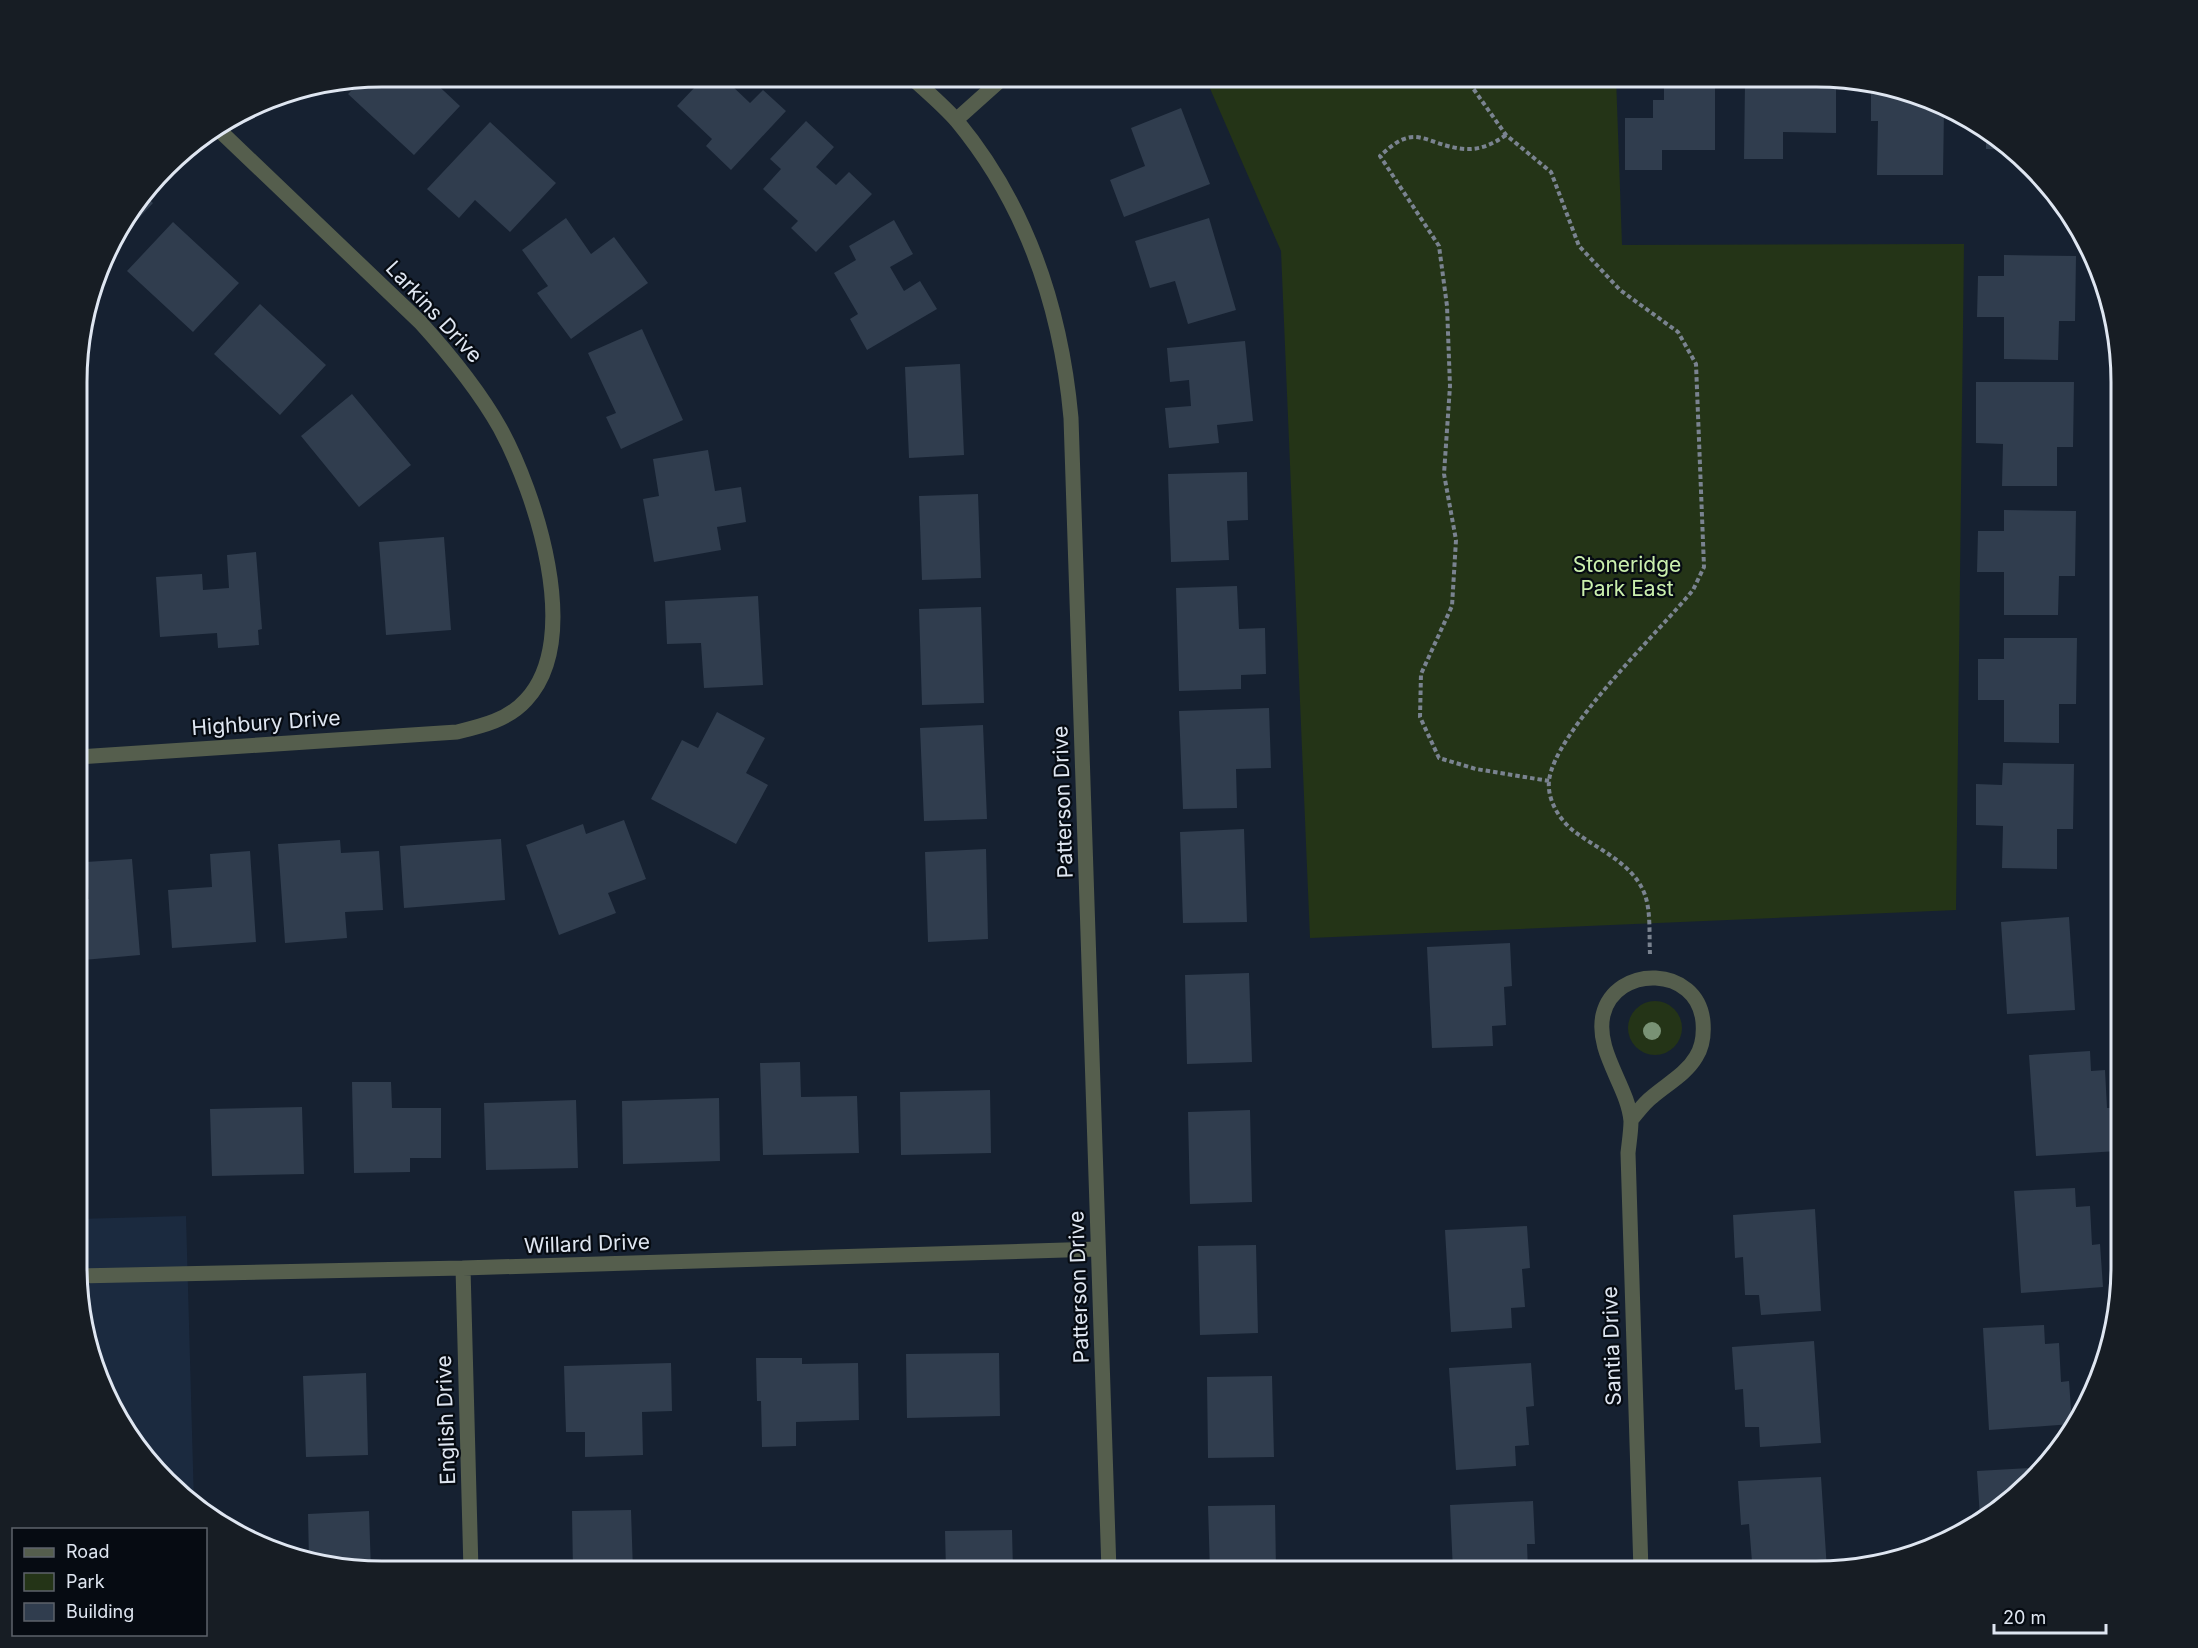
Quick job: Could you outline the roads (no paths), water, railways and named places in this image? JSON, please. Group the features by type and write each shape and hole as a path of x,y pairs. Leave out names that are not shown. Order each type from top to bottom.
{"street":[{"name":"Patterson Drive","path":"921,87 956,120 989,165 1027,235 1057,319 1067,369 1072,430 1109,1561"},
{"path":"956,120 994,87"},
{"name":"Larkins Drive","path":"223,134 420,322 449,354 499,427 520,469 537,521 553,604 551,650 538,685 526,701 495,722 457,732"},
{"name":"Highbury Drive","path":"87,756 457,732"},
{"name":"Santia Drive","path":"1631,1120 1650,1098 1679,1076 1697,1057 1704,1036 1703,1014 1697,1001 1686,987 1670,979 1653,978 1621,988 1611,1000 1603,1016 1608,1053 1631,1120 1628,1153 1641,1561"},
{"name":"Willard Drive","path":"88,1276 463,1269 1098,1249"},
{"name":"English Drive","path":"463,1269 471,1561"}],"park label":[{"name":"Stoneridge Park East","path":"1627,577"}]}
